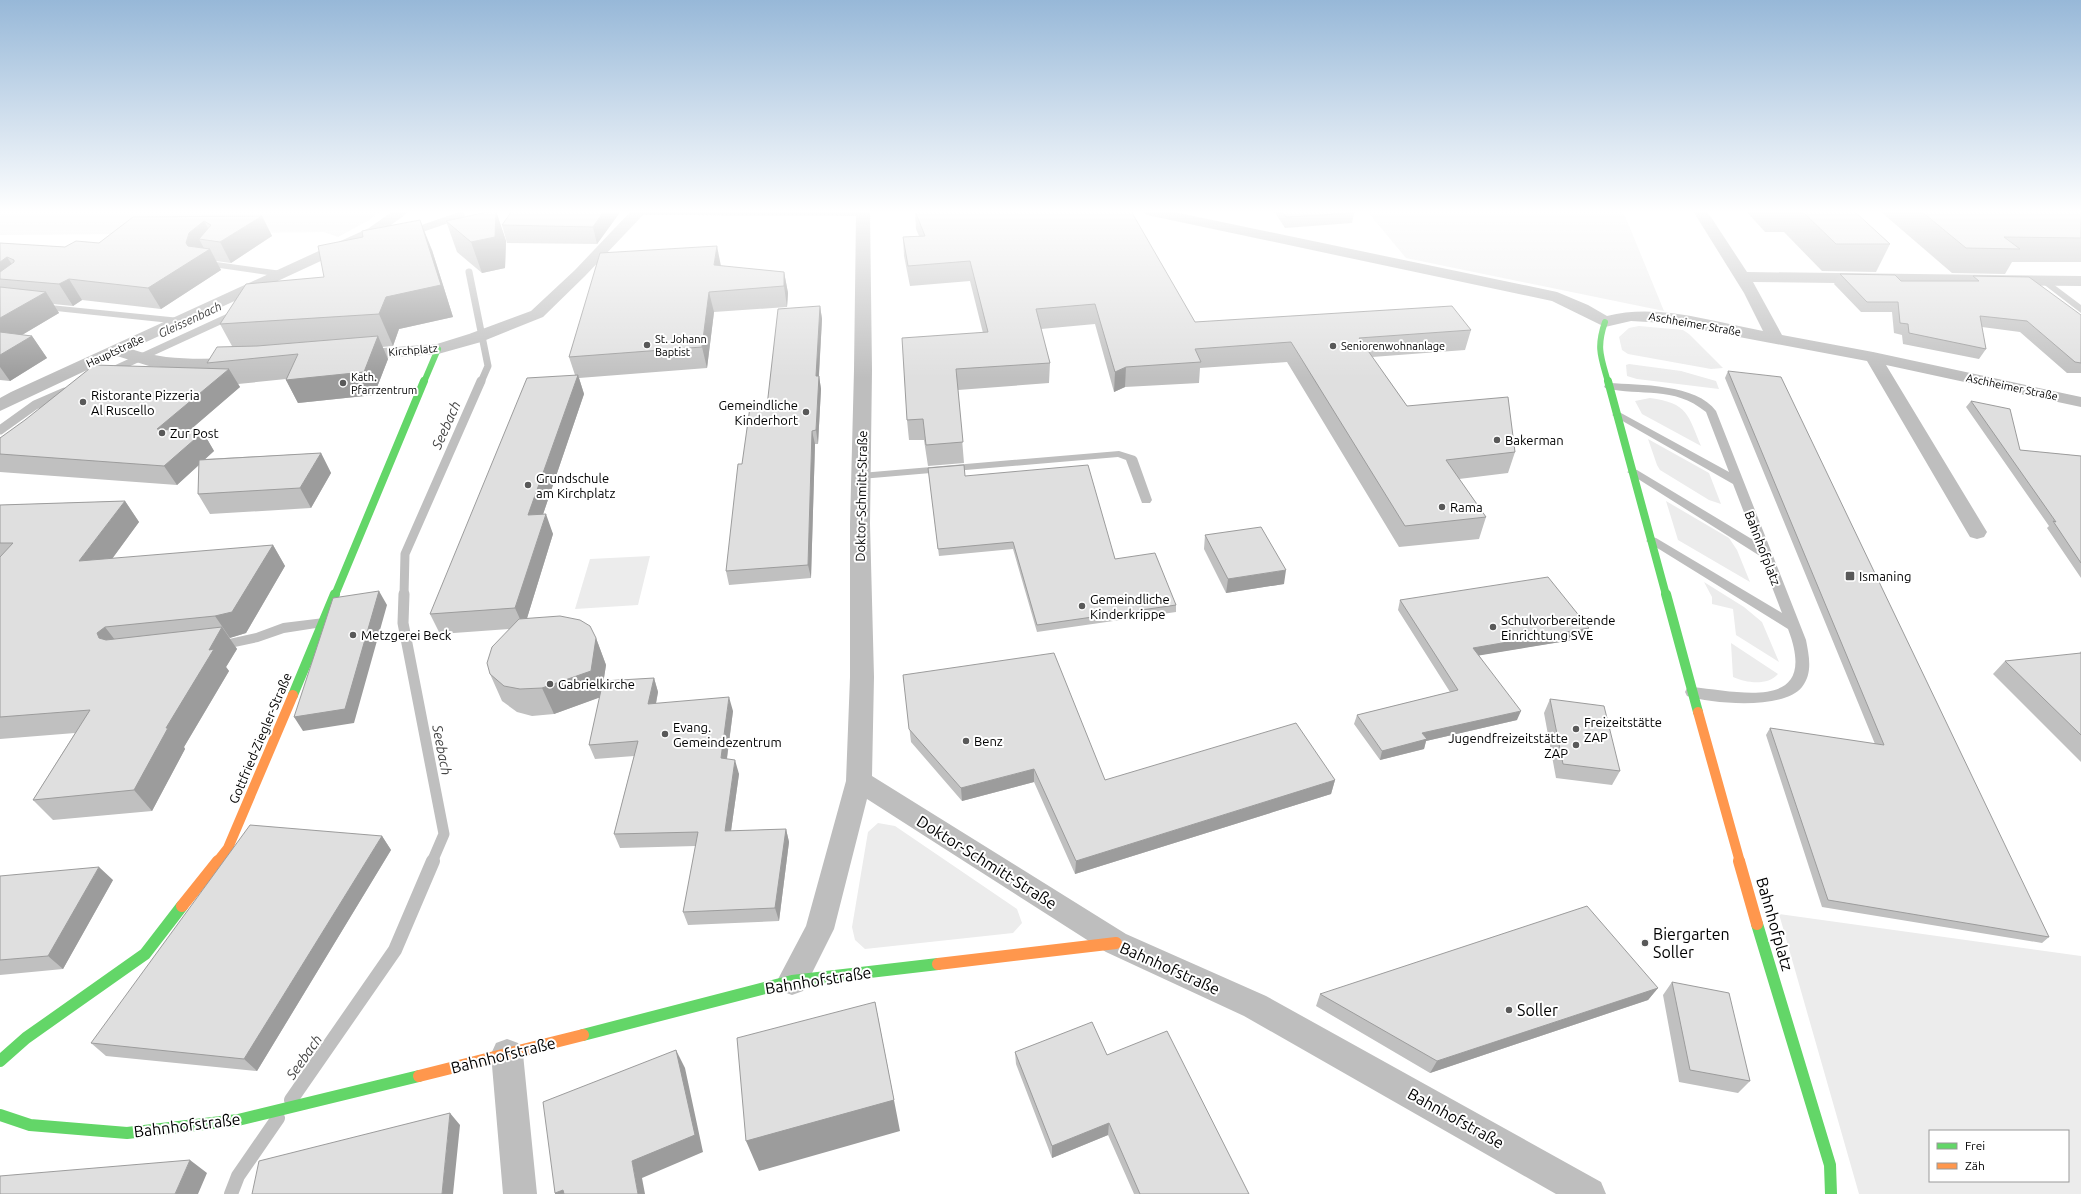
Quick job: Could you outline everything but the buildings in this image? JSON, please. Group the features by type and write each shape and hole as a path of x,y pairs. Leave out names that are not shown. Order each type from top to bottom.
{"street":[{"name":"Hauptstraße","path":"0,406 17,396 128,355 180,321 298,267"},
{"name":"Kirchplatz","path":"338,356 438,349 493,332 537,314 586,267"},
{"name":"Doktor-Schmitt-Straße","path":"792,981 820,929 858,781 862,677 861,476 863,267"},
{"path":"1412,267 1557,297 1582,308 1605,322"},
{"path":"1736,267 1775,338"},
{"path":"1743,277 2081,281"},
{"name":"Aschheimer Straße","path":"1605,322 1622,316 1659,317 1873,357 2081,402"},
{"name":"Bahnhofplatz","path":"1605,322 1599,333 1600,354 1749,897 1830,1164 1832,1194"},
{"name":"Gottfried-Ziegler-Straße","path":"0,1061 26,1038 145,954 228,848 324,623 438,349"},
{"path":"128,355 188,364 254,362"},
{"path":"1873,357 1977,532"},
{"name":"Doktor-Schmitt-Straße","path":"858,781 1116,943"},
{"name":"Bahnhofstraße","path":"0,1115 30,1125 127,1133 250,1117 507,1054 792,981 1116,943 1255,1006 1589,1194"},
{"path":"507,1054 520,1194"}],"lane":[{"path":"229,267 282,274"},
{"path":"2045,281 2081,310"},
{"path":"31,306 180,321"},
{"name":"Bahnhofplatz","path":"1609,386 1682,395 1706,406 1711,411 1794,626 1802,657 1802,672 1796,686 1781,696 1760,699 1692,692"},
{"path":"1617,415 1738,482"},
{"path":"861,476 1119,454 1131,458 1146,500"},
{"path":"1633,472 1765,553"},
{"path":"1652,542 1794,626"},
{"path":"206,646 230,644 283,628 324,623"}],"shaded area":[{"path":"1448,267 1646,267 1664,311"},
{"path":"1639,326 1683,330 1689,334 1723,368 1711,369 1628,354 1622,350 1619,337 1629,328"},
{"path":"1629,364 1681,371 1716,381 1719,389 1637,379 1627,376 1626,365"},
{"path":"1650,398 1672,403 1685,412 1693,426 1701,446 1642,414 1635,401"},
{"path":"1648,439 1709,473 1721,504 1709,500 1660,470"},
{"path":"1666,501 1729,538 1737,550 1750,582 1678,540"},
{"path":"650,556 638,605 575,609 590,559"},
{"path":"1704,582 1744,607 1762,622 1779,662 1736,635 1733,609 1712,604 1712,597"},
{"path":"1731,643 1778,674 1774,678 1763,682 1744,681 1733,677"},
{"path":"878,823 895,826 1017,909 1022,923 1013,933 865,949 855,940 852,927 868,832"},
{"path":"1779,914 2081,956 2081,1194 1859,1194"}],"waterway":[{"name":"Seebach","path":"469,272 488,366 481,382"},
{"name":"Gleissenbach","path":"111,371 235,314"},
{"name":"Seebach","path":"404,595 405,554 481,381"},
{"name":"Gleissenbach","path":"0,430 35,405 65,392"},
{"name":"Seebach","path":"404,594 403,623 444,834 432,862"},
{"name":"Seebach","path":"291,1100 395,950 433,861"},
{"name":"Seebach","path":"231,1194 238,1176 278,1118"}],"traffic: fast":[{"path":"1605,322 1599,339 1601,356 1698,712"},
{"path":"293,695 438,349"},
{"path":"0,1061 26,1038 145,954 182,906"},
{"path":"1757,924 1830,1165 1831,1194"},
{"path":"583,1035 792,981 938,964"},
{"path":"0,1115 30,1125 127,1133 238,1120 419,1076"}],"traffic: slow":[{"path":"182,906 228,848 293,695"},
{"path":"1698,712 1757,924"},
{"path":"938,964 1116,943"},
{"path":"419,1076 583,1035"}],"place":[{"name":"St. Johann Baptist","path":"647,345"},
{"name":"Seniorenwohnanlage","path":"1333,346"},
{"name":"Kath. Pfarrzentrum","path":"343,383"},
{"name":"Ristorante Pizzeria Al Ruscello","path":"83,402"},
{"name":"Gemeindliche Kinderhort","path":"806,412"},
{"name":"Zur Post","path":"162,433"},
{"name":"Bakerman","path":"1497,440"},
{"name":"Grundschule am Kirchplatz","path":"528,485"},
{"name":"Rama","path":"1442,507"},
{"name":"Ismaning","path":"1850,576"},
{"name":"Gemeindliche Kinderkrippe","path":"1082,606"},
{"name":"Schulvorbereitende Einrichtung SVE","path":"1493,627"},
{"name":"Metzgerei Beck","path":"353,635"},
{"name":"Gabrielkirche","path":"550,684"},
{"name":"Freizeitstätte ZAP","path":"1576,729"},
{"name":"Evang. Gemeindezentrum","path":"665,734"},
{"name":"Benz","path":"966,741"},
{"name":"Jugendfreizeitstätte ZAP","path":"1576,745"},
{"name":"Biergarten Soller","path":"1645,943"},
{"name":"Soller","path":"1509,1010"}]}
